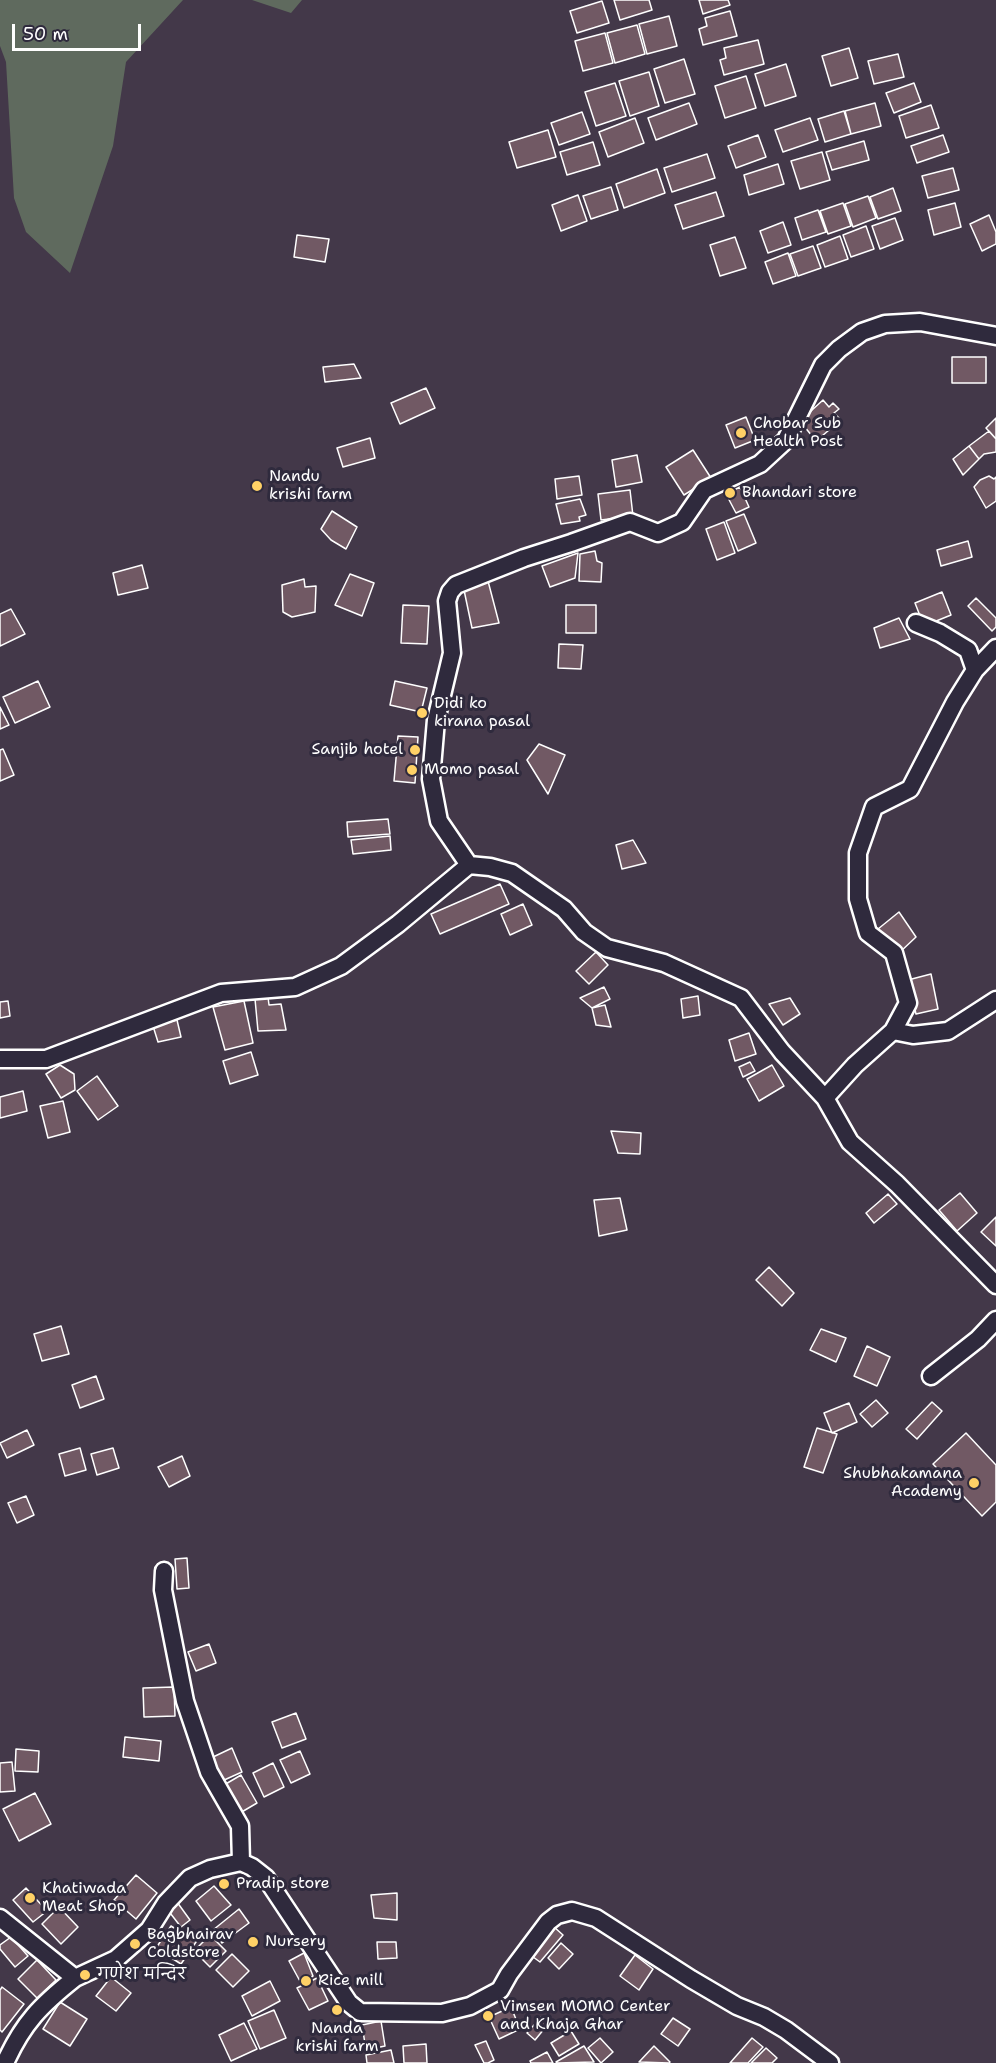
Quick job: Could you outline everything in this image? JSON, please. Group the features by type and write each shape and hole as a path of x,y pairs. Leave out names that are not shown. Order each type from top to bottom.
{"street":[{"path":"470,865 439,821 431,779 436,720 452,653 447,601 456,585 524,558 630,522 658,533 682,522 704,490 760,464 786,440 823,365 839,349 862,332 885,324 920,322 996,336"},
{"path":"916,623 940,633 968,650 975,670"},
{"path":"825,1098 855,1065 893,1031 908,1003 894,953 868,933 858,898 858,853 874,807 910,789 955,702 975,670 996,648"},
{"path":"0,1059 46,1059 221,993 295,987 341,966 470,865 490,867 512,873 564,909 584,932 607,948 664,963 741,998 782,1052 825,1098 850,1142 897,1184 996,1285"},
{"path":"893,1031 913,1035 948,1031 996,1000"},
{"path":"931,1376 978,1339 996,1320"},
{"path":"164,1571 163,1590 185,1701 209,1772 240,1826 241,1862"},
{"path":"5,2063 15,2040 46,2001 75,1978 116,1959 149,1930 166,1903 190,1878 210,1869 241,1862 266,1878 349,2002 360,2012 442,2013 470,2007 500,1990 548,1922 557,1914 572,1911 596,1918 737,2006 764,2017 786,2030 830,2063"},
{"path":"0,1918 75,1978"}],"green space":[{"path":"0,0 183,0 126,62 113,146 70,273 26,232 14,198 6,62 0,46"},
{"path":"252,0 302,0 291,13"}],"building":[{"path":"614,0 649,0 652,10 620,20"},
{"path":"699,0 728,0 730,5 703,14"},
{"path":"602,1 609,23 577,33 570,11"},
{"path":"730,11 737,36 703,45 699,29 707,26 705,18"},
{"path":"669,16 677,46 647,54 639,24"},
{"path":"637,25 645,54 615,63 607,33"},
{"path":"605,33 613,63 583,71 575,41"},
{"path":"758,40 764,64 724,75 720,60 726,58 724,48"},
{"path":"849,48 858,78 831,86 822,56"},
{"path":"898,54 904,77 874,84 868,61"},
{"path":"684,59 695,94 665,103 654,69"},
{"path":"786,64 796,96 765,106 755,74"},
{"path":"649,72 659,106 630,116 619,81"},
{"path":"746,76 756,108 725,118 715,86"},
{"path":"615,83 626,116 596,126 585,92"},
{"path":"914,83 921,102 894,113 886,93"},
{"path":"689,103 697,124 656,140 648,118"},
{"path":"875,103 881,126 851,134 845,111"},
{"path":"931,105 939,128 906,138 899,116"},
{"path":"844,111 851,134 825,142 818,119"},
{"path":"582,112 590,134 559,145 551,123"},
{"path":"635,118 644,143 608,157 599,132"},
{"path":"810,118 818,140 783,152 775,130"},
{"path":"548,130 556,157 517,168 509,142"},
{"path":"758,135 766,157 736,168 728,146"},
{"path":"943,135 949,152 917,163 911,146"},
{"path":"864,141 869,160 832,170 826,152"},
{"path":"593,142 600,165 567,175 560,152"},
{"path":"822,152 830,180 800,189 791,161"},
{"path":"707,154 715,178 672,192 664,168"},
{"path":"778,164 784,184 749,195 744,175"},
{"path":"953,168 959,190 928,198 922,176"},
{"path":"657,169 665,193 624,208 616,184"},
{"path":"611,187 618,210 591,219 583,196"},
{"path":"893,188 901,211 878,219 870,197"},
{"path":"716,192 724,216 683,229 675,205"},
{"path":"578,195 587,221 561,231 552,205"},
{"path":"868,196 876,218 853,227 845,204"},
{"path":"843,203 851,226 828,234 820,211"},
{"path":"955,203 961,227 934,235 928,210"},
{"path":"818,210 826,232 802,240 795,218"},
{"path":"989,215 996,232 996,244 982,251 970,224"},
{"path":"895,218 903,240 880,249 872,226"},
{"path":"783,222 791,245 768,253 760,231"},
{"path":"866,226 874,249 851,257 843,235"},
{"path":"297,235 329,239 325,262 294,257"},
{"path":"840,236 848,259 825,267 817,245"},
{"path":"735,237 746,268 720,276 710,245"},
{"path":"813,246 821,268 798,276 790,254"},
{"path":"788,253 796,276 773,284 765,262"},
{"path":"952,357 986,357 986,383 952,383"},
{"path":"354,364 361,378 325,382 323,367"},
{"path":"426,388 435,408 400,424 391,403"},
{"path":"823,400 829,407 833,403 839,409 834,413 841,420 816,441 800,421"},
{"name":"Chobar Sub Health Post","path":"746,417 755,440 735,448 726,425"},
{"path":"996,418 996,439 986,428"},
{"path":"989,431 996,439 996,452 984,454 979,459 969,446"},
{"path":"370,438 375,458 343,467 337,448"},
{"path":"969,446 979,459 963,475 953,459"},
{"path":"693,450 711,478 684,495 666,467"},
{"path":"637,455 642,482 616,487 612,460"},
{"path":"579,476 582,495 557,499 555,479"},
{"path":"989,476 994,479 996,477 996,501 986,508 974,487 980,480"},
{"path":"740,487 749,507 736,513 726,494"},
{"path":"630,490 633,516 601,520 598,494"},
{"path":"580,499 586,515 579,517 580,521 561,524 556,504"},
{"path":"332,511 357,527 346,549 331,540 321,529"},
{"path":"744,514 756,543 738,551 726,521"},
{"path":"724,522 735,553 717,560 706,529"},
{"path":"968,541 972,557 941,566 937,550"},
{"path":"595,551 597,561 602,563 601,582 579,581 580,554"},
{"path":"578,553 575,578 550,587 542,566"},
{"path":"142,565 148,588 118,595 113,573"},
{"path":"350,574 374,583 362,616 335,605"},
{"path":"304,579 305,587 316,586 315,612 292,617 283,612 282,585"},
{"path":"488,581 499,623 472,628 464,590"},
{"path":"942,592 951,615 924,626 915,603"},
{"path":"976,598 996,618 996,627 992,631 968,606"},
{"path":"403,605 429,606 427,644 401,643"},
{"path":"566,605 596,605 596,633 566,633"},
{"path":"11,609 25,634 0,646 0,614"},
{"path":"899,618 910,639 880,648 874,628"},
{"path":"559,644 583,645 581,669 558,668"},
{"path":"38,681 50,707 15,723 3,697"},
{"path":"395,681 427,688 421,712 390,705"},
{"path":"0,707 9,725 0,729"},
{"path":"398,736 418,737 415,783 394,781"},
{"path":"539,744 565,755 548,794 527,760"},
{"path":"3,749 14,775 0,781 0,750"},
{"path":"388,819 390,834 348,837 347,822"},
{"path":"390,836 391,850 353,854 351,840"},
{"path":"633,840 646,863 622,869 616,845"},
{"path":"500,884 509,904 440,934 431,914"},
{"path":"523,904 532,925 510,935 501,914"},
{"path":"899,912 916,937 899,953 878,929"},
{"path":"596,952 608,965 589,984 576,971"},
{"path":"931,974 938,1009 916,1014 908,980"},
{"path":"604,987 610,999 592,1008 580,998"},
{"path":"698,996 700,1015 683,1018 681,999"},
{"path":"268,997 269,1005 281,1004 286,1030 258,1031 255,999"},
{"path":"790,998 800,1014 783,1025 769,1004"},
{"path":"8,1001 10,1016 0,1018 0,1002"},
{"path":"244,1001 253,1043 225,1050 213,1007"},
{"path":"605,1005 611,1027 596,1025 592,1008"},
{"path":"177,1020 181,1037 158,1042 153,1026"},
{"path":"749,1033 756,1054 735,1061 729,1040"},
{"path":"251,1052 258,1075 230,1084 223,1061"},
{"path":"750,1062 755,1071 743,1077 739,1067"},
{"path":"60,1065 74,1074 75,1090 61,1098 46,1074"},
{"path":"772,1065 784,1086 759,1101 747,1079"},
{"path":"97,1076 118,1106 98,1120 77,1091"},
{"path":"23,1091 27,1111 0,1118 0,1097"},
{"path":"63,1101 70,1132 48,1138 40,1106"},
{"path":"611,1131 641,1133 640,1154 618,1153"},
{"path":"960,1193 977,1213 957,1231 939,1210"},
{"path":"888,1194 897,1204 874,1223 866,1213"},
{"path":"620,1198 627,1230 599,1236 594,1200"},
{"path":"996,1217 996,1246 981,1232"},
{"path":"769,1267 794,1293 782,1306 756,1280"},
{"path":"61,1326 69,1354 42,1361 34,1334"},
{"path":"821,1329 846,1338 836,1362 810,1350"},
{"path":"867,1346 890,1357 877,1386 854,1376"},
{"path":"96,1376 104,1399 80,1408 72,1385"},
{"path":"876,1400 888,1413 872,1427 860,1414"},
{"path":"932,1402 942,1411 917,1439 906,1429"},
{"path":"849,1403 857,1422 832,1433 824,1413"},
{"path":"817,1428 837,1434 823,1473 804,1467"},
{"path":"27,1430 34,1445 7,1458 0,1443"},
{"name":"Shubhakamana Academy","path":"966,1433 996,1465 996,1502 982,1516 933,1464"},
{"path":"80,1448 86,1470 65,1476 59,1454"},
{"path":"113,1448 119,1468 97,1475 91,1454"},
{"path":"182,1456 190,1476 169,1487 158,1467"},
{"path":"26,1496 34,1515 17,1523 8,1503"},
{"path":"187,1558 189,1588 177,1589 175,1559"},
{"path":"209,1644 216,1663 196,1671 188,1652"},
{"path":"174,1687 175,1716 144,1717 143,1688"},
{"path":"296,1713 306,1739 282,1748 272,1722"},
{"path":"125,1737 161,1741 159,1761 123,1757"},
{"path":"232,1748 242,1772 222,1781 211,1758"},
{"path":"16,1749 39,1751 38,1772 15,1771"},
{"path":"300,1751 310,1774 291,1783 280,1760"},
{"path":"12,1762 15,1791 0,1792 0,1763"},
{"path":"273,1763 284,1787 264,1797 253,1773"},
{"path":"241,1775 257,1803 240,1813 224,1785"},
{"path":"35,1793 51,1824 19,1841 3,1809"},
{"path":"136,1875 157,1893 136,1919 114,1900"},
{"path":"214,1886 231,1905 211,1921 196,1901"},
{"path":"26,1888 47,1911 33,1922 13,1900"},
{"path":"397,1893 397,1920 374,1918 371,1895"},
{"path":"177,1902 190,1920 181,1927 167,1909"},
{"path":"59,1907 78,1927 61,1944 42,1924"},
{"path":"239,1909 249,1923 222,1943 213,1930"},
{"path":"171,1926 196,1942 181,1964 156,1948"},
{"path":"553,1926 563,1935 540,1962 529,1954"},
{"path":"210,1935 226,1951 210,1967 194,1951"},
{"path":"11,1937 28,1956 15,1967 0,1949 0,1945"},
{"path":"377,1942 396,1942 397,1958 378,1959"},
{"path":"561,1943 573,1954 559,1969 548,1958"},
{"path":"304,1953 313,1976 301,1983 289,1961"},
{"path":"232,1954 249,1971 233,1987 216,1970"},
{"path":"635,1955 653,1969 639,1990 620,1976"},
{"path":"37,1960 56,1980 37,1998 18,1979"},
{"path":"111,1977 131,1993 116,2011 96,1996"},
{"path":"317,1978 328,2001 309,2010 297,1988"},
{"path":"270,1981 280,2001 252,2016 242,1996"},
{"path":"2,1987 24,2004 2,2032 0,2030 0,1990"},
{"path":"60,2002 87,2019 70,2046 43,2029"},
{"path":"511,2007 520,2029 499,2039 489,2017"},
{"path":"274,2010 286,2038 260,2049 248,2021"},
{"path":"541,2017 549,2023 535,2040 527,2033"},
{"path":"673,2018 690,2029 678,2046 661,2034"},
{"path":"381,2021 385,2046 366,2050 362,2025"},
{"path":"244,2023 257,2049 231,2061 219,2035"},
{"path":"571,2031 579,2044 559,2056 551,2043"},
{"path":"600,2038 613,2052 601,2063 588,2048"},
{"path":"752,2038 763,2047 748,2063 730,2063"},
{"path":"486,2041 494,2060 484,2063 475,2045"},
{"path":"426,2044 427,2063 404,2063 403,2046"},
{"path":"584,2046 594,2062 556,2062"},
{"path":"654,2046 670,2062 669,2063 639,2062"},
{"path":"766,2048 777,2058 772,2063 751,2063"},
{"path":"391,2050 394,2063 367,2063 366,2055"},
{"path":"547,2052 553,2063 531,2063 530,2061"}],"place":[{"name":"Chobar Sub Health Post","path":"741,433"},
{"name":"Nandu krishi farm","path":"257,486"},
{"name":"Bhandari store","path":"730,493"},
{"name":"Didi ko kirana pasal","path":"422,713"},
{"name":"Sanjib hotel","path":"415,750"},
{"name":"Momo pasal","path":"412,770"},
{"name":"Shubhakamana Academy","path":"974,1483"},
{"name":"Pradip store","path":"224,1884"},
{"name":"Khatiwada Meat Shop","path":"30,1898"},
{"name":"Nursery","path":"253,1942"},
{"name":"Bagbhairav Coldstore","path":"135,1944"},
{"name":"गणेश मन्दिर","path":"85,1975"},
{"name":"Rice mill","path":"306,1981"},
{"name":"Nanda krishi farm","path":"337,2010"},
{"name":"Vimsen MOMO Center and Khaja Ghar","path":"488,2016"}]}
